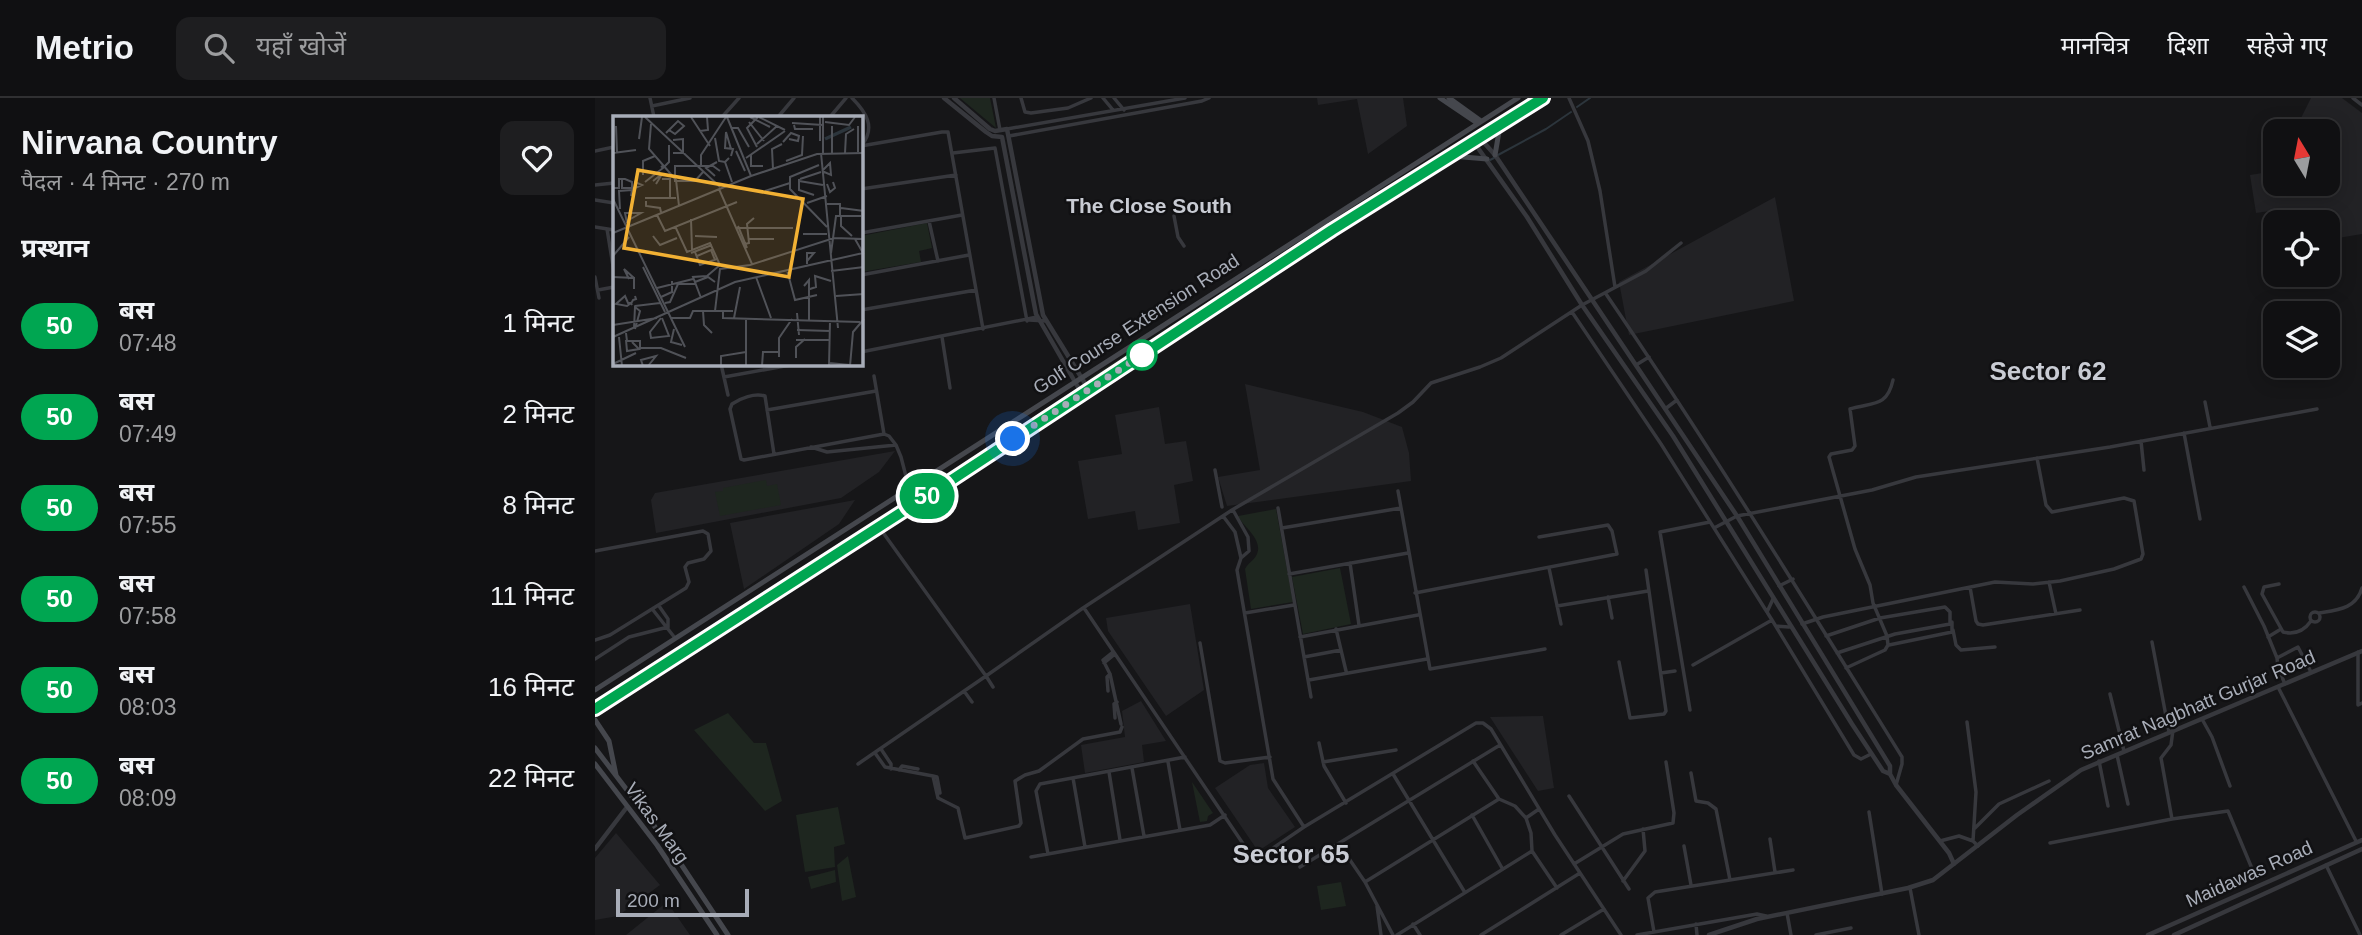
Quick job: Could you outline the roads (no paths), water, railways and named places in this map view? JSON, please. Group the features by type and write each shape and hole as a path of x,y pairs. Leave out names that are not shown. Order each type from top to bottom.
{"main road":[{"path":"1440,98 1479,122"},
{"path":"1449,98 1479,122"},
{"name":"Golf Course Extension Road","path":"595,690 1518,98"},
{"name":"Golf Course Extension Road","path":"595,709 1358,214 1543,98"},
{"path":"1495,155 1500,126"},
{"path":"1428,155 1434,167"},
{"path":"1450,156 1487,159"},
{"path":"1351,204 1358,214"},
{"path":"595,720 610,744 616,778"},
{"path":"595,748 664,840 728,935"},
{"name":"Vikas Marg","path":"595,765 656,845 717,935"}],"street":[{"path":"650,98 654,116"},
{"path":"652,106 690,98"},
{"path":"723,116 739,98"},
{"path":"779,116 795,98"},
{"path":"831,116 846,98"},
{"path":"852,98 864,111 868,122 870,131 863,143"},
{"path":"944,98 995,137 1183,98 1183,105"},
{"path":"954,98 990,129 1004,133 1128,115 1207,98"},
{"path":"994,98 1004,133 1041,319 1086,392"},
{"path":"1021,98 1025,112 1031,113 1068,108 1091,98"},
{"path":"1103,98 1118,116"},
{"path":"1114,98 1128,115"},
{"path":"1569,98 1588,141 1615,287"},
{"path":"2353,98 2362,105"},
{"path":"1160,102 1161,108"},
{"path":"863,146 948,132 983,329"},
{"path":"1479,137 1495,155 1737,516 1889,766 1896,785 1940,841 1954,864"},
{"path":"1473,141 1527,216 1582,305 1673,436 1789,627 1871,754 1883,771 1890,774"},
{"path":"595,151 613,147"},
{"path":"952,153 993,147 996,150 1028,321"},
{"path":"863,189 955,174"},
{"path":"595,185 613,183"},
{"path":"595,200 613,203"},
{"path":"863,233 963,215"},
{"path":"1174,216 1178,237 1184,246"},
{"path":"929,221 938,261"},
{"path":"595,228 613,230"},
{"path":"607,229 613,266"},
{"path":"858,764 1083,608 1232,510 1398,414 1431,383 1493,361 1582,305 1646,271 1681,243"},
{"path":"863,275 970,255"},
{"path":"595,277 599,298"},
{"path":"598,290 613,287"},
{"path":"863,310 976,290"},
{"path":"1606,294 1751,513 1902,757 1896,785"},
{"path":"1572,312 1714,528 1854,755 1861,759 1871,754"},
{"path":"863,352 1041,319"},
{"path":"942,337 950,388"},
{"path":"1636,365 1649,356"},
{"path":"721,366 727,395"},
{"path":"724,377 785,366"},
{"path":"874,376 884,434"},
{"path":"1846,668 1885,650 1888,645 1870,584 1855,549 1829,457 1831,454 1851,450 1855,446 1850,409 1870,406 1887,397 1893,380"},
{"path":"767,410 876,391"},
{"path":"774,454 765,396 761,394 740,398 730,405 741,459 774,454 884,434 896,445 910,490"},
{"path":"1665,409 1677,400"},
{"path":"2205,402 2210,428"},
{"path":"1714,528 1737,516 1841,496 1916,477 2141,442 2317,409"},
{"path":"2184,433 2200,519"},
{"path":"2141,442 2144,470"},
{"path":"811,447 827,453 896,445"},
{"path":"1802,625 1816,619 1995,582 2049,582 2114,569 2141,559 2143,554 2134,501 2124,498 2052,512 2046,505 2037,458"},
{"path":"1215,470 1222,507"},
{"path":"1398,491 1429,667 1433,669 1545,649"},
{"path":"1278,508 1311,697"},
{"path":"1282,528 1401,508"},
{"path":"1232,510 1249,543 1249,551 1241,558 1237,570 1275,784 1304,827"},
{"path":"1223,516 1235,532 1241,558"},
{"path":"1690,710 1660,532 1710,522"},
{"path":"1415,593 1615,555 1617,552 1608,525 1539,537"},
{"path":"879,527 993,687"},
{"path":"595,551 703,531 707,532 711,551 704,559 685,566 688,586 610,635 595,640"},
{"path":"1289,574 1408,553"},
{"path":"1350,563 1359,625"},
{"path":"1549,568 1561,624"},
{"path":"1619,662 1627,712 1632,719 1665,713 1646,570"},
{"path":"1779,586 1793,579"},
{"path":"2049,582 2056,614"},
{"path":"2279,584 2263,588 2262,594 2285,633 2299,632 2306,628 2311,621 2311,613 2343,609 2353,603 2362,587"},
{"path":"1970,587 1978,624 1998,624 2080,610"},
{"path":"2244,587 2268,636 2285,684"},
{"path":"1557,606 1649,591"},
{"path":"1608,597 1612,618"},
{"path":"1767,612 1773,600"},
{"path":"1245,613 1294,605"},
{"path":"659,606 668,619 668,627"},
{"path":"1826,636 1880,618 1945,607 1950,612 1956,646 1961,650 1995,647"},
{"path":"1083,608 1246,849 1256,859 1476,723 1483,723 1489,726 1621,935"},
{"path":"651,611 675,638"},
{"path":"2311,621 2319,620 2319,613"},
{"path":"1300,636 1419,615"},
{"path":"1693,665 1772,620"},
{"path":"1837,653 1887,636 1952,622"},
{"path":"1776,626 1789,627"},
{"path":"595,659 629,638 668,627"},
{"path":"1336,629 1346,672"},
{"path":"2268,636 2281,629"},
{"path":"1888,645 1945,635 1953,630"},
{"path":"2153,642 2171,731 2171,746 2161,758 2172,819"},
{"path":"1200,643 1220,761 1225,763 1270,757"},
{"path":"2277,658 2298,647 2311,672"},
{"path":"1304,657 1341,650"},
{"path":"2360,652 2358,705 2362,703"},
{"name":"Samrat Nagbhatt Gurjar Road","path":"1709,935 1787,912 1910,888 1933,880 2017,814 2081,770 2360,652"},
{"path":"933,776 939,798 958,808 965,838 1017,827 1021,823 1015,781 1039,771 1080,740 1120,732 1117,702 1110,674 1103,662 1114,653"},
{"path":"1308,680 1427,659"},
{"path":"1661,674 1675,671"},
{"path":"1108,691 1107,677 1110,674"},
{"path":"2278,687 2359,840"},
{"path":"964,691 972,702"},
{"path":"2111,694 2124,751"},
{"path":"1115,718 1114,704 1117,702"},
{"path":"2202,719 2212,737 2230,786"},
{"path":"1966,722 1976,792 1973,841"},
{"path":"1319,743 1323,762 1346,803"},
{"path":"1300,867 1500,745"},
{"path":"881,749 891,764 891,769"},
{"path":"1323,762 1396,750"},
{"path":"875,752 885,767 937,777 940,793"},
{"path":"2117,754 2128,804"},
{"path":"1048,854 1037,787 1040,784 1185,757"},
{"path":"1473,761 1499,799 1515,806 1526,818 1531,833 1532,851 1557,888"},
{"path":"2099,761 2108,806"},
{"path":"1168,762 1180,830"},
{"path":"1574,864 1623,834 1670,825 1674,821 1666,762"},
{"path":"899,770 902,766 918,769"},
{"path":"1132,768 1144,836"},
{"path":"1109,772 1120,840"},
{"path":"1691,773 1696,801 1708,803 1716,809 1730,880"},
{"path":"1394,774 1464,891"},
{"path":"1073,778 1085,847"},
{"path":"1975,829 1999,804 2049,781"},
{"path":"1569,796 1629,889"},
{"path":"1365,882 1499,799"},
{"path":"595,849 627,807"},
{"path":"1526,818 1539,809"},
{"path":"2050,843 2228,811 2253,871"},
{"path":"1869,812 1882,894"},
{"path":"1031,857 1210,825 1224,815"},
{"path":"1472,815 1502,869"},
{"path":"1623,881 1645,851 1643,829"},
{"path":"1940,841 1959,836 1978,846"},
{"path":"1770,839 1776,873"},
{"name":"Maidawas Road","path":"2148,935 2359,840"},
{"path":"1339,843 1395,935 1532,851"},
{"path":"1684,846 1692,886"},
{"name":"Maidawas Road","path":"2174,935 2362,849"},
{"path":"2326,865 2360,935"},
{"path":"1654,932 1649,898 1651,894 1793,870"},
{"path":"1481,935 1580,873"},
{"path":"1910,888 1919,935"},
{"path":"1377,905 1381,935"},
{"path":"1561,935 1605,909"},
{"path":"1787,912 1791,935"},
{"path":"1637,935 1757,914 1767,917"},
{"path":"1413,924 1420,935"},
{"path":"1696,924 1697,935"},
{"path":"1816,935 1851,928"}],"waterway":[{"path":"1577,107 1590,98"},
{"path":"1498,155 1571,112"},
{"path":"1490,160 1494,158"}],"district":[{"name":"The Close South","path":"1149,205"},
{"name":"Sector 62","path":"2048,371"},
{"name":"Sector 65","path":"1291,854"}]}
